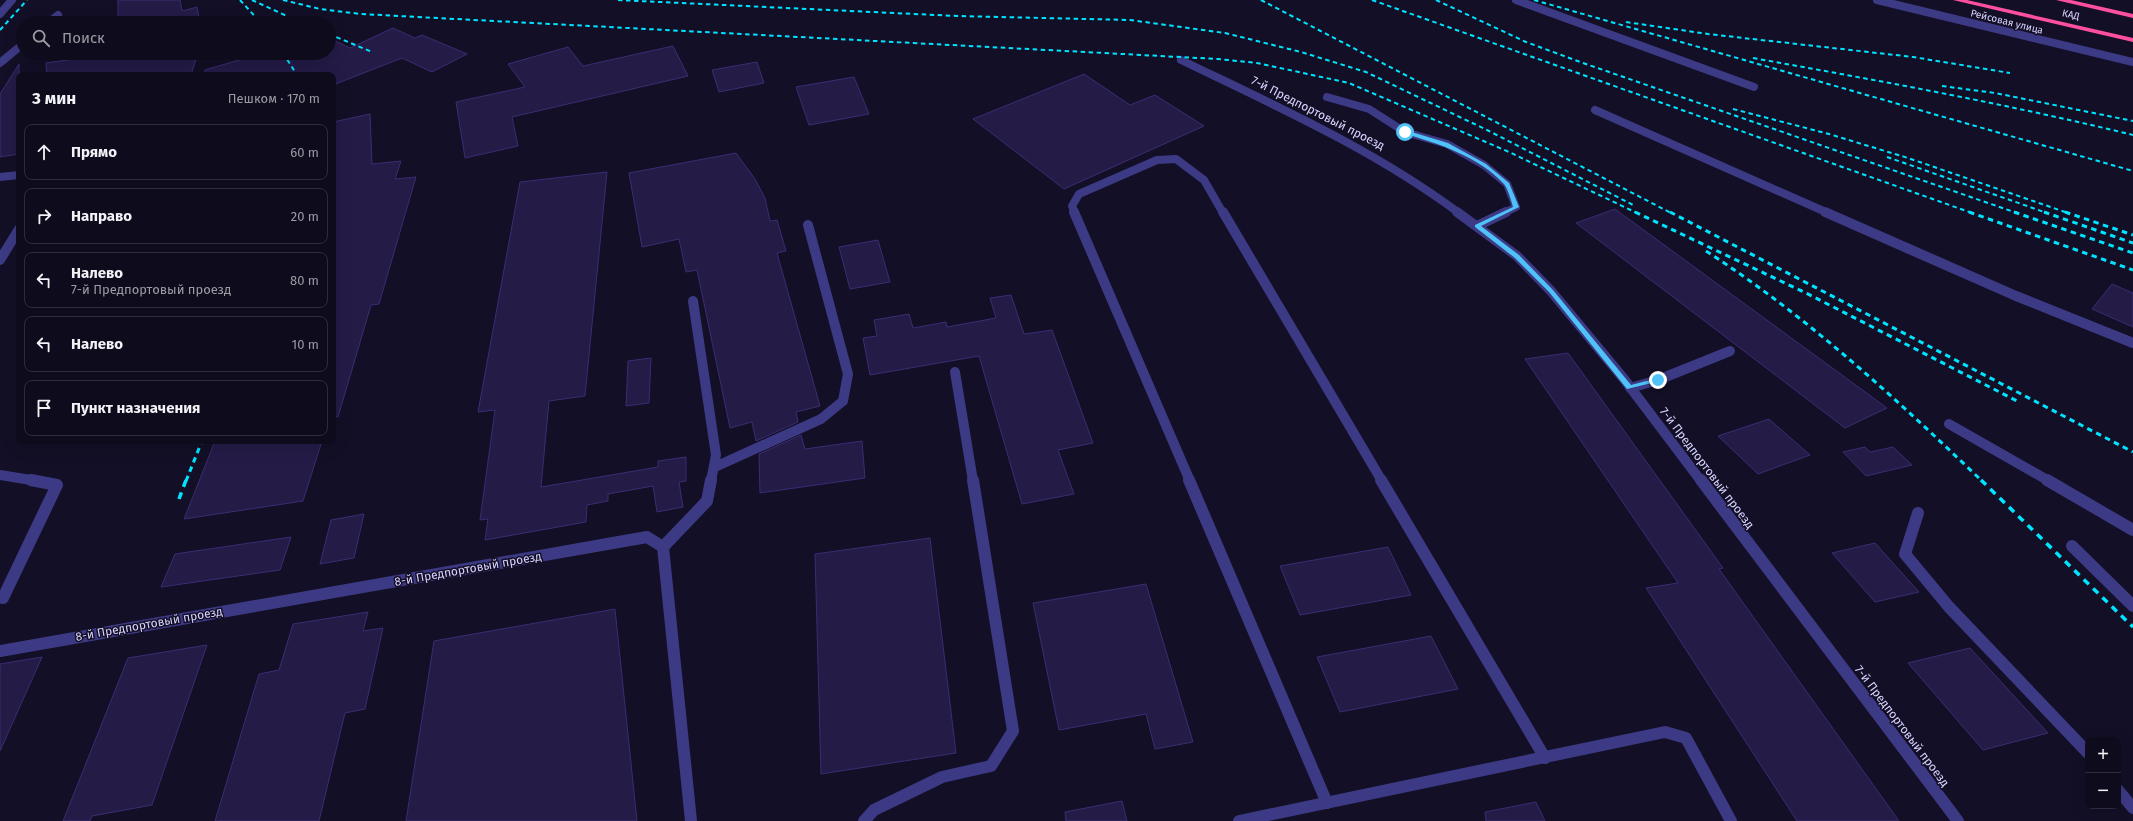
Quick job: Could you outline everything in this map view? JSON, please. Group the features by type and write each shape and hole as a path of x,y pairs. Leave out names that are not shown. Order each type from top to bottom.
{"highway":[{"name":"КАД","path":"1957,0 2133,40"},
{"name":"КАД","path":"2060,0 2132,16"}],"street":[{"path":"0,14 12,0"},
{"path":"1516,0 1754,87"},
{"name":"Рейсовая улица","path":"1877,0 2133,62"},
{"path":"0,62 16,49"},
{"name":"7-й Предпортовый проезд","path":"1182,60 1336,134 1388,165 1477,226 1517,256 1551,291 1630,388 1958,821"},
{"path":"1327,98 1369,109 1405,132 1446,144 1484,165 1507,184 1516,207 1477,226"},
{"path":"1595,110 2016,296 2133,343"},
{"path":"1327,803 1072,206 1079,194 1157,160 1176,159 1204,180 1545,758"},
{"path":"0,177 16,175"},
{"path":"715,467 821,419 843,401 848,374 808,225"},
{"path":"0,260 16,234"},
{"path":"691,821 663,547 707,501 715,467 716,455 693,301"},
{"path":"1630,388 1658,380 1730,351"},
{"path":"864,821 874,810 942,777 991,766 1013,731 955,372"},
{"path":"1949,424 2133,530"},
{"path":"0,475 57,485 3,598"},
{"path":"1918,513 1905,554 1948,607 2085,750"},
{"name":"8-й Предпортовый проезд","path":"0,650 647,537 663,547"},
{"path":"2072,546 2133,606"},
{"path":"1239,821 1665,732 1686,738 1731,821"},
{"path":"2121,794 2133,808"}],"building":[{"path":"118,0 180,0 182,11 197,7 199,16 118,16"},
{"path":"393,28 415,38 422,35 467,54 432,72 402,58 336,84 336,72 205,72 205,70 239,60 336,60 336,41 350,48"},
{"path":"673,46 688,76 512,117 518,146 465,158 456,102 525,87 508,64 568,47 583,66"},
{"path":"68,60 196,60 192,72 47,72 46,63"},
{"path":"757,62 764,83 719,92 712,70"},
{"path":"19,64 19,72 16,72 16,154 0,157 0,94"},
{"path":"1084,74 1130,105 1155,95 1204,126 1064,189 973,119"},
{"path":"854,77 869,114 809,125 796,87"},
{"path":"370,114 372,164 401,161 395,179 416,177 379,304 371,305 338,417 336,417 336,121"},
{"path":"736,153 755,179 765,198 770,221 777,220 786,251 777,253 820,406 796,412 798,422 756,441 752,422 730,428 697,270 686,272 679,239 642,247 629,173"},
{"path":"607,172 585,396 549,401 541,487 658,467 658,461 686,457 686,481 679,482 683,507 657,512 653,486 608,494 608,501 587,505 586,522 485,540 488,519 480,520 495,410 478,412 520,182"},
{"path":"1615,209 1887,408 1845,428 1576,223"},
{"path":"878,240 890,282 850,289 839,247"},
{"path":"2112,284 2133,293 2133,327 2092,309"},
{"path":"1011,295 1024,334 1052,330 1093,443 1058,450 1074,494 1022,504 979,356 870,375 863,338 877,336 874,320 909,314 913,328 946,322 947,327 996,318 990,298"},
{"path":"1568,353 1723,568 1719,569 1899,821 1797,821 1646,588 1678,583 1525,359"},
{"path":"651,358 649,403 626,406 628,361"},
{"path":"1769,419 1810,455 1758,474 1718,436"},
{"path":"801,435 805,449 862,441 865,478 760,493 759,454"},
{"path":"214,444 321,444 303,501 184,519"},
{"path":"1865,447 1870,452 1893,447 1912,465 1866,476 1843,452"},
{"path":"364,514 354,558 320,564 331,520"},
{"path":"291,537 280,570 161,587 175,554"},
{"path":"930,538 956,753 821,774 815,554"},
{"path":"1875,543 1919,592 1875,602 1832,553"},
{"path":"1388,547 1411,595 1300,615 1280,566"},
{"path":"1146,584 1193,742 1155,749 1146,714 1059,730 1033,603"},
{"path":"615,609 637,821 406,821 434,641"},
{"path":"368,612 363,631 383,628 365,709 345,713 319,821 215,821 259,674 279,670 293,624"},
{"path":"1431,636 1458,689 1340,712 1317,657"},
{"path":"207,645 152,805 92,816 90,821 63,821 128,658"},
{"path":"1970,648 2048,733 1983,750 1908,663"},
{"path":"42,657 0,751 0,664"},
{"path":"1122,801 1127,821 1066,821 1065,812"},
{"path":"1536,802 1545,821 1486,821 1485,812"}],"railway":[{"path":"0,30 27,0"},
{"path":"240,0 255,16"},
{"path":"252,0 287,16"},
{"path":"283,0 320,9 361,14 1218,59 1257,63 1349,83 1509,152 1637,213"},
{"path":"618,0 957,16 1130,20 1225,33 1301,52 1366,72 1489,131 1635,206"},
{"path":"1261,0 1671,213"},
{"path":"1372,0 1972,213"},
{"path":"1436,0 1526,42 1583,63 2017,213"},
{"path":"1534,0 2133,171"},
{"path":"1626,22 1708,34 1913,57 2010,73"},
{"path":"336,37 372,52"},
{"path":"1753,58 1991,103 2133,135"},
{"path":"287,60 295,72"},
{"path":"1942,86 1995,93 2133,121"},
{"path":"1733,109 1829,134 1908,158 2068,213"},
{"path":"1887,157 2047,213"},
{"path":"1635,212 1806,293 2019,402"},
{"path":"1670,212 2133,452"},
{"path":"1969,212 2133,270"},
{"path":"2014,212 2133,253"},
{"path":"2044,212 2133,243"},
{"path":"2065,212 2133,235"},
{"path":"1706,251 1744,276 1780,303 1850,360 1917,419 1982,481"},
{"path":"186,481 201,444"},
{"path":"179,499 186,480"},
{"path":"1981,480 2133,627"}],"route":[{"path":"1405,132 1446,144 1484,165 1507,184 1516,207 1477,226 1517,256 1551,291 1594,341 1630,388 1658,380"}]}
